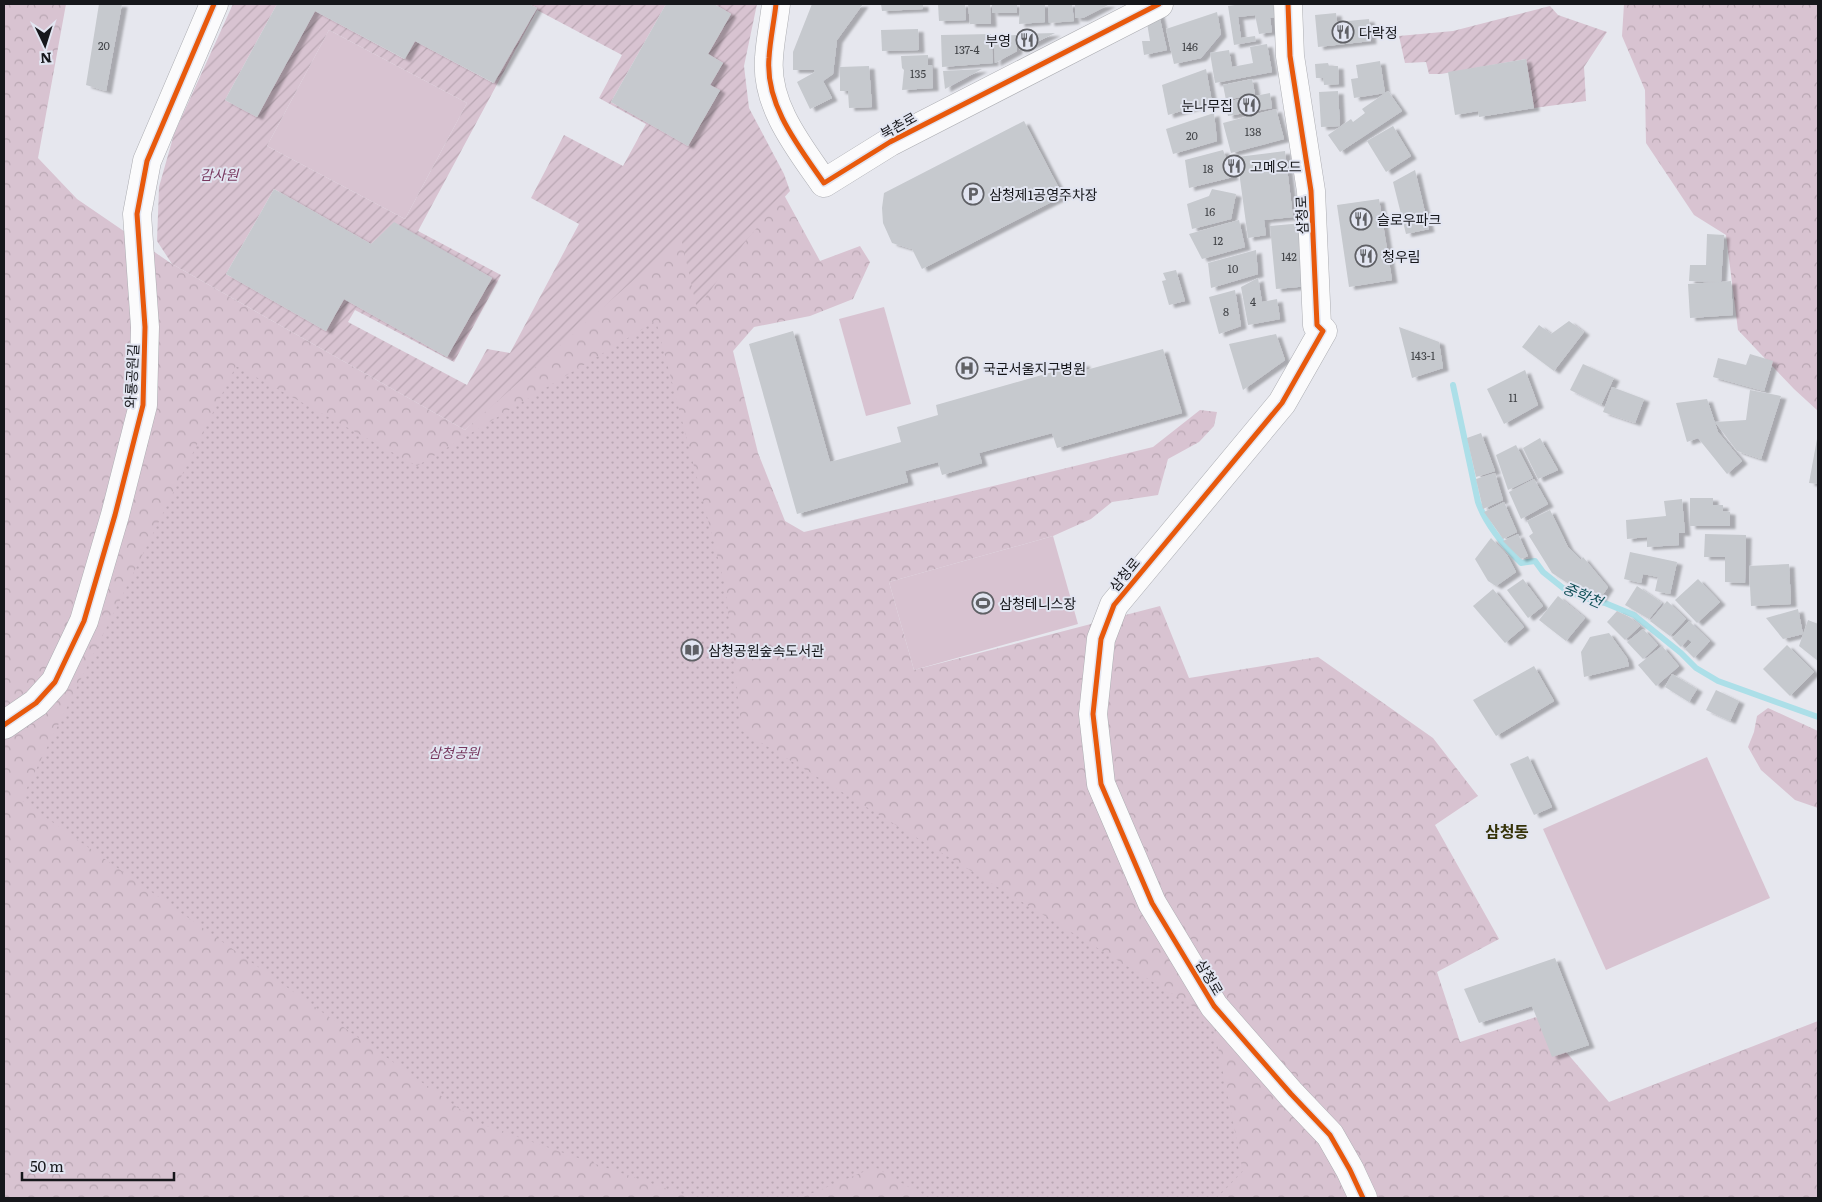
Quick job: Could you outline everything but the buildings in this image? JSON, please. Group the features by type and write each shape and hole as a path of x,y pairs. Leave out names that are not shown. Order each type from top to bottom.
{"street":[{"name":"와룡공원길","path":"4,725 36,703 55,682 84,621 113,525 142,405 145,327 137,214 147,161 214,4"},
{"name":"북촌로","path":"776,4 768,59 772,89 782,119 824,183 898,137 1159,4"},
{"name":"삼청로","path":"1288,4 1290,56 1311,191 1317,325 1323,331 1282,403 1114,605 1100,639 1093,714 1101,784 1152,903 1214,1006 1291,1094 1330,1135 1363,1198"}],"green space":[{"path":"4,4 66,4 38,158 77,199 172,264 465,430 759,149 820,261 860,246 870,262 853,299 810,316 754,327 733,351 758,453 785,521 804,532 1153,447 1200,410 1217,412 1214,426 1199,442 1168,459 1158,495 1112,502 1091,519 1053,536 889,582 914,670 1160,606 1189,678 1318,657 1433,738 1478,796 1435,825 1499,939 1437,972 1460,1042 1536,1017 1609,1102 1818,1021 1818,1198 4,1198"},
{"name":"감사원","path":"233,4 277,4 225,100 257,117 315,11 404,59 415,41 493,83 537,8 529,4 666,4 611,102 688,146 720,91 710,85 723,63 708,54 731,14 714,4 757,4 744,66 749,108 784,174 790,191 748,238 697,309 681,238 465,430 172,264 157,241 159,187 174,134","holes":["537,10 622,55 599,98 646,124 623,166 564,135 531,198 579,224 510,353 487,349 467,385 348,322 355,310 454,362 501,275 418,231","329,30 467,103 405,219 267,146","274,189 371,244 394,223 492,278 447,357 344,299 326,331 226,274"]},
{"path":"1624,4 1818,4 1818,411 1794,389 1738,330 1726,235 1694,215 1646,143 1645,90 1622,36"},
{"path":"1550,6 1558,15 1607,32 1584,67 1586,101 1534,108 1526,59 1441,74 1429,74 1426,62 1405,63 1399,36 1453,31"},
{"path":"329,30 467,103 405,219 267,146"},
{"path":"884,307 911,404 866,416 839,319"},
{"name":"삼청공원","path":"656,321 725,585 742,731 1212,1018 1243,1171 1217,1198 927,1198 875,1167 801,1198 693,1198 481,1124 21,800 236,366 417,466"},
{"name":"삼청테니스장","path":"1053,536 1078,624 914,670 889,582"},
{"path":"1768,708 1818,731 1818,808 1795,800 1761,770 1748,747 1754,732 1757,716"},
{"path":"1707,757 1770,898 1606,970 1543,829"}],"waterway":[{"name":"중학천","path":"1453,385 1481,511 1496,535 1521,563 1535,561 1543,572 1563,588 1581,597 1605,603 1634,615 1681,653 1696,668 1718,681 1818,717"}],"cycle path":[{"path":"4,725 36,703 55,682 84,621 115,515 143,405 145,327 137,214 147,161 214,4"},
{"path":"776,4 769,58 772,92 786,125 824,183 890,142 1159,4"},
{"path":"1288,4 1290,56 1311,191 1317,325 1323,331 1282,403 1114,605 1101,639 1093,714 1101,784 1152,903 1214,1006 1291,1094 1330,1135 1363,1198"}],"place":[{"name":"다락정","path":"1343,32"},
{"name":"부영","path":"1027,40"},
{"name":"눈나무집","path":"1249,105"},
{"name":"고메오드","path":"1234,166"},
{"name":"삼청제1공영주차장","path":"973,194"},
{"name":"슬로우파크","path":"1361,219"},
{"name":"청우림","path":"1366,256"},
{"name":"국군서울지구병원","path":"967,368"},
{"name":"삼청테니스장","path":"983,603"},
{"name":"삼청공원숲속도서관","path":"692,650"}],"district":[{"name":"삼청동","path":"1507,831"}]}
